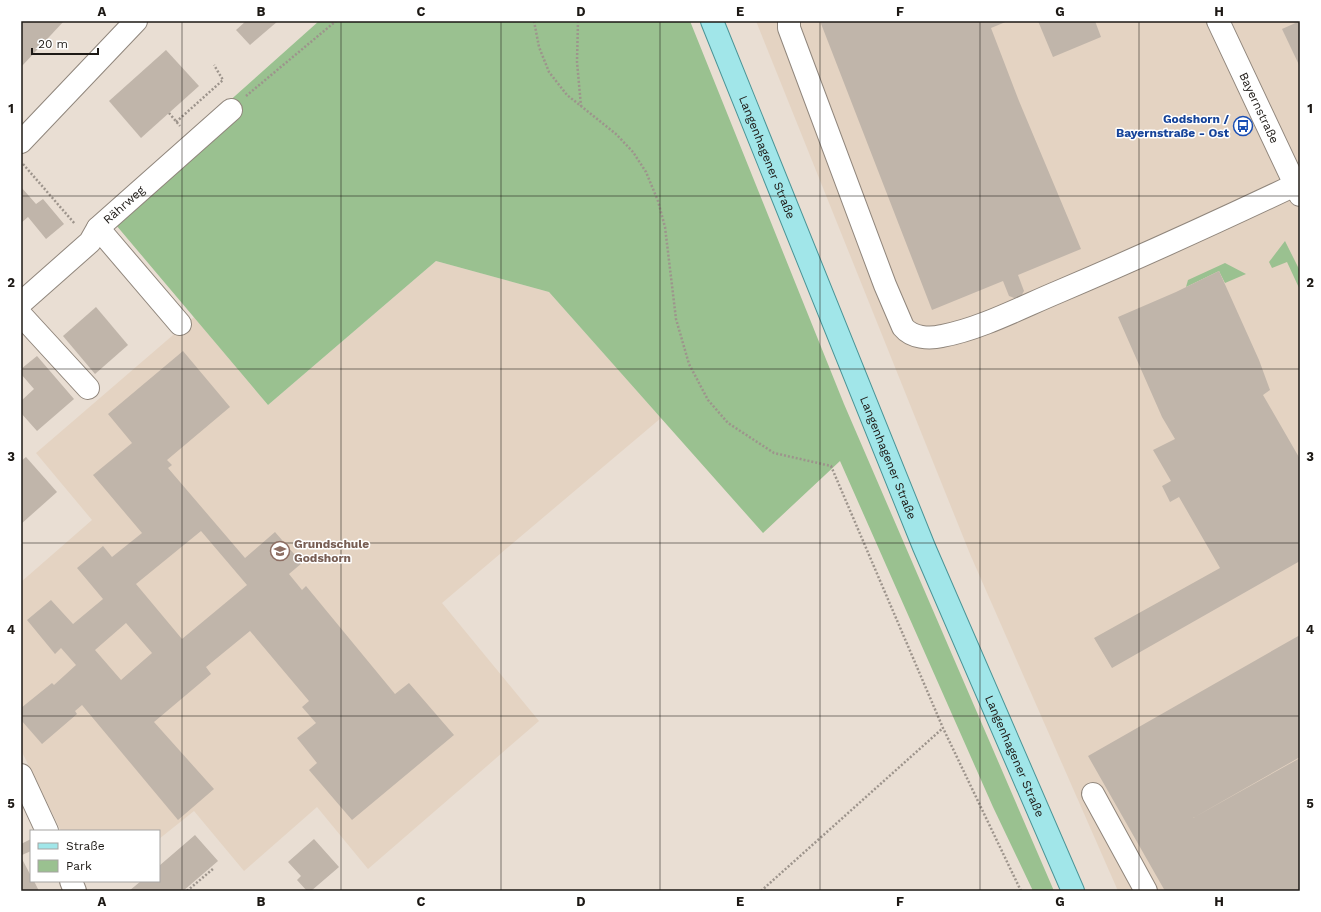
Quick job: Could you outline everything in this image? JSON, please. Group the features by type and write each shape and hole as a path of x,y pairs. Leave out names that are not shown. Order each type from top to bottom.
{"main road":[{"name":"Langenhagener Straße","path":"712,21 924,546 1073,891"}],"street":[{"path":"21,142 136,21"},
{"path":"789,21 789,28 885,285 903,327 908,333 917,336 942,336 987,322 1298,190"},
{"name":"Bayernstraße","path":"1221,22 1298,190"},
{"name":"Rährweg","path":"21,303 230,110"},
{"path":"94,235 180,324"},
{"path":"21,314 88,388"},
{"path":"21,775 47,830"},
{"path":"1094,794 1146,891"}],"path":[{"path":"230,110 336,21"},
{"path":"534,21 539,47 549,72 567,95 616,134 633,152 646,172 658,201 665,227 676,319 689,364 708,400 728,423 774,453 831,466 943,728 1021,891"},
{"path":"578,21 577,62 581,106"},
{"path":"176,122 223,80 214,65"},
{"path":"21,161 94,235"},
{"path":"761,891 943,728"},
{"path":"187,891 214,868"}],"shaded area":[{"path":"756,21 1300,21 1300,891 1118,891 970,554"},
{"name":"Grundschule Godshorn","path":"436,261 549,292 661,418 442,603 539,721 368,869 317,807 244,871 194,811 160,838 160,830 61,830 21,750 21,582 92,520 36,453 194,317 268,405"}],"green space":[{"path":"319,21 690,21 844,404 1054,891 1033,891 993,807 840,461 763,533 549,292 436,261 268,405 105,212"},
{"path":"1285,241 1300,271 1300,290 1287,262 1272,268 1269,262"},
{"path":"1225,263 1246,274 1225,283 1219,271 1186,287 1188,280"}],"building":[{"path":"21,21 64,21 21,67"},
{"path":"246,21 278,21 250,45 236,30"},
{"path":"820,21 1008,21 991,28 1019,101 1081,249 1018,275 1024,291 1019,300 1009,296 1003,281 932,310"},
{"path":"1038,21 1095,21 1101,37 1053,57"},
{"path":"1300,21 1300,67 1282,29"},
{"path":"166,50 199,86 141,138 109,101"},
{"path":"21,187 36,204 43,199 64,224 46,239 28,217 21,223"},
{"path":"1219,271 1259,360 1270,390 1263,395 1300,459 1300,561 1112,668 1094,638 1220,568 1179,497 1170,502 1162,486 1171,481 1153,450 1175,439 1162,417 1118,317 1176,292"},
{"path":"96,307 128,345 95,374 63,336"},
{"path":"183,351 230,407 167,460 172,465 168,468 245,558 275,532 302,563 289,574 302,590 306,586 395,694 409,683 454,735 352,820 309,770 317,763 297,738 316,723 302,707 309,701 250,631 206,667 211,674 154,722 214,789 178,820 82,705 75,711 77,714 42,744 21,720 21,708 52,683 54,685 76,665 61,648 55,654 27,620 51,600 73,624 103,599 77,568 103,546 112,557 142,533 93,475 132,443 108,414","holes":["201,531 247,585 182,639 136,584","126,623 152,653 121,680 95,650"]},
{"path":"37,356 74,399 37,431 21,413 21,401 34,389 21,374 21,369"},
{"path":"26,457 57,492 21,524 21,461"},
{"path":"1300,635 1300,757 1193,818 1300,758 1300,891 1165,891 1088,756"},
{"path":"195,835 218,861 183,891 129,891 140,882 160,882 160,865"},
{"path":"314,839 339,867 311,891 307,891 297,880 301,876 288,862"},
{"path":"30,840 30,851 22,855 21,844"},
{"path":"21,857 30,874 30,882 34,882 39,891 21,891"}],"place":[{"name":"Godshorn / Bayernstraße - Ost","path":"1243,126"},
{"name":"Grundschule Godshorn","path":"280,551"}]}
